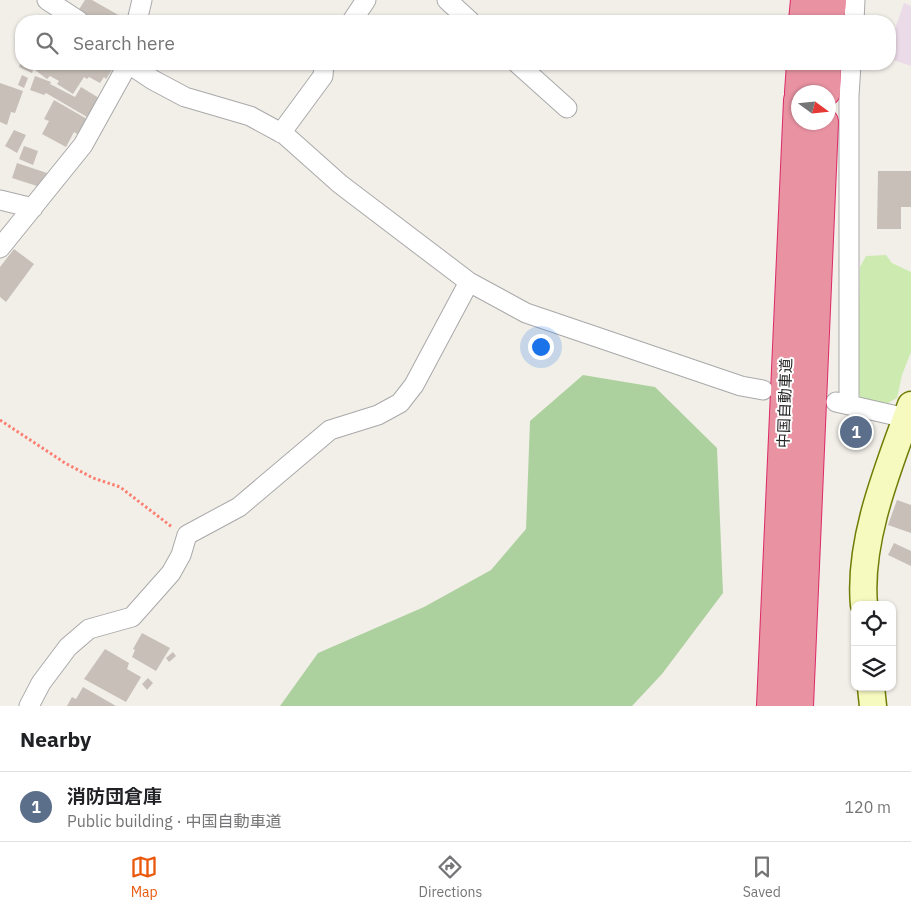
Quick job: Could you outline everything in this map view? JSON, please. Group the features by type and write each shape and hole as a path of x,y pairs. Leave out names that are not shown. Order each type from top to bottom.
{"highway":[{"path":"804,15 805,0"},
{"path":"831,15 832,0"},
{"path":"800,85 801,70"},
{"path":"826,85 827,70"},
{"name":"中国自動車道","path":"772,706 797,130"},
{"name":"中国自動車道","path":"800,706 824,130"}],"street":[{"path":"47,0 70,15"},
{"path":"138,15 142,0"},
{"path":"356,15 366,0"},
{"path":"447,0 463,15"},
{"path":"854,15 855,0"},
{"path":"0,248 83,145 125,70"},
{"path":"137,70 185,97 250,116 281,133 340,184 469,282 526,313 741,386 763,390"},
{"path":"281,133 323,76 324,70"},
{"path":"525,70 566,108"},
{"path":"851,70 842,403 909,415 873,518 862,587 864,601"},
{"path":"0,200 33,208"},
{"path":"29,706 41,683 68,648 89,629 132,617 171,573 181,555 187,535 239,507 330,430 378,415 400,403 414,385 469,282"},
{"path":"871,691 873,706"}],"path":[{"path":"0,420 65,463 93,478 120,487 165,523 187,535"}],"shaded area":[{"path":"904,3 911,6 911,66 896,61 896,26"}],"green space":[{"path":"886,255 892,263 911,272 911,352 902,375 897,398 888,403 863,400 857,393 860,267 866,256"},
{"path":"583,375 655,387 717,448 723,593 662,674 632,706 280,706 318,653 424,607 491,570 526,529 530,421"}],"building":[{"path":"85,0 92,0 118,15 85,15 78,11"},
{"path":"35,70 112,70 106,79 104,77 100,83 89,77 87,79 84,77 73,94 57,84 59,81 50,76 47,79"},
{"path":"22,75 28,78 24,88 18,85"},
{"path":"35,76 51,82 50,84 75,97 81,87 99,98 87,117 46,93 44,95 30,90"},
{"path":"0,83 23,91 15,113 11,112 7,125 0,122"},
{"path":"54,100 87,119 77,134 74,132 66,147 42,134 49,121 44,119"},
{"path":"14,130 26,135 17,153 5,146"},
{"path":"24,146 38,151 33,165 19,159"},
{"path":"17,163 47,173 37,186 12,178"},
{"path":"878,171 911,171 911,207 901,207 901,229 877,229"},
{"path":"14,249 34,264 6,302 0,297 0,267"},
{"path":"897,500 911,505 911,533 888,525"},
{"path":"894,543 911,551 911,566 888,555"},
{"path":"142,633 170,648 156,671 132,657 135,650 133,649"},
{"path":"105,649 129,663 127,669 141,677 126,702 84,679"},
{"path":"173,652 176,656 169,662 166,658"},
{"path":"148,678 153,683 147,690 142,684"},
{"path":"83,687 116,706 67,706 72,697 76,699"}],"place":[{"name":"消防団倉庫","path":"856,432"}]}
